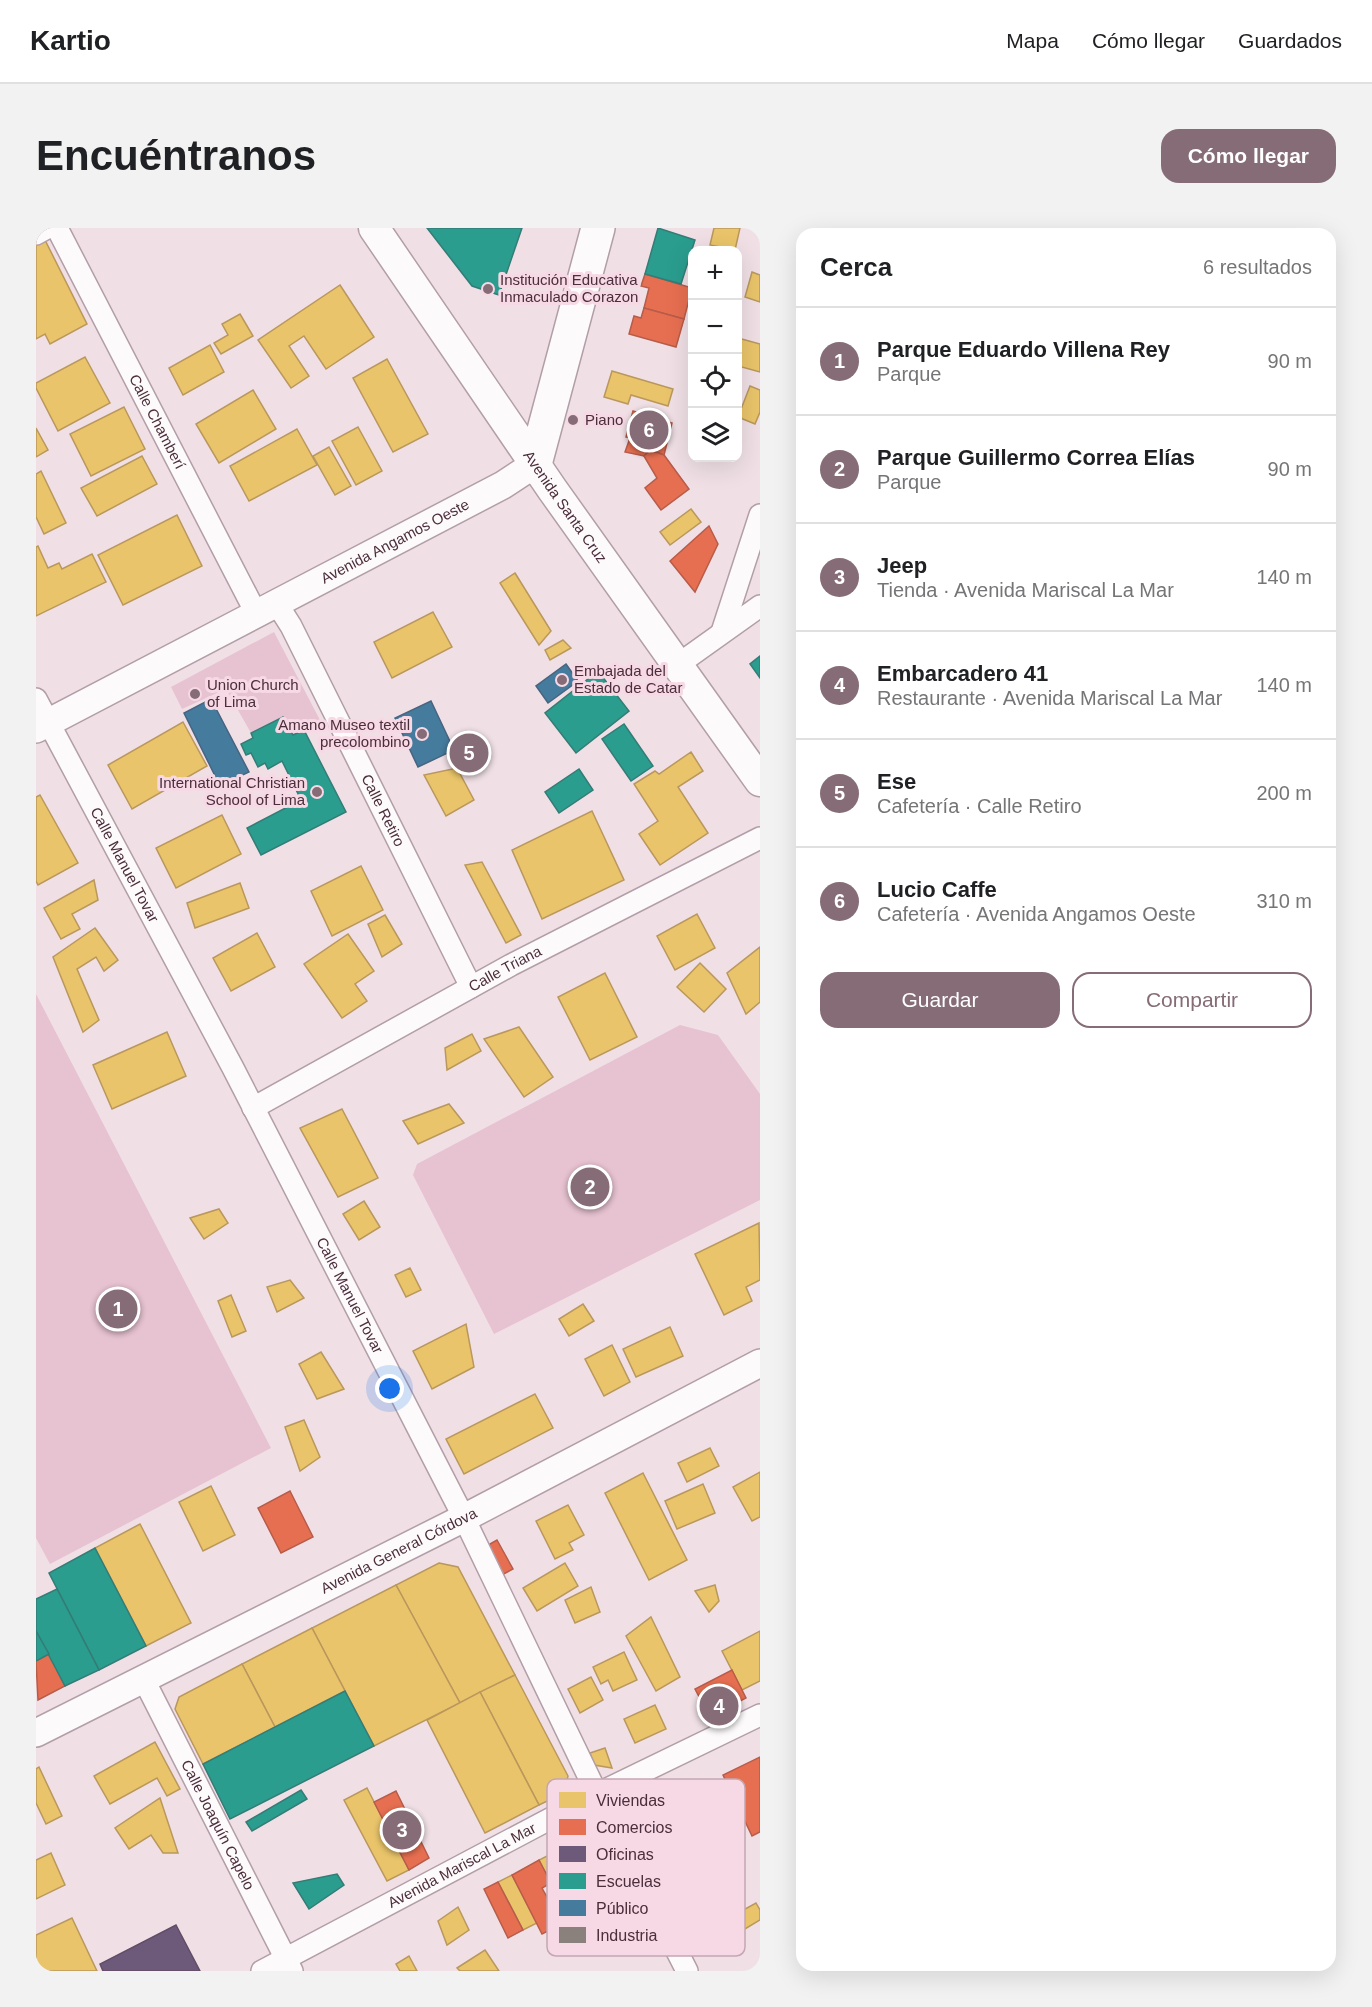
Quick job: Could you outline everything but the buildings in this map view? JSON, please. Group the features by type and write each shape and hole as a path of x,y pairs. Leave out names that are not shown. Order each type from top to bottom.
{"main road":[{"name":"Avenida Santa Cruz","path":"374,228 535,464 676,666 760,781"},
{"path":"535,464 598,228"}],"street":[{"path":"36,234 47,228"},
{"name":"Calle Chamberí","path":"57,228 267,609"},
{"name":"Avenida Angamos Oeste","path":"40,717 267,609 503,485 535,464"},
{"path":"722,632 760,515"},
{"path":"737,584 744,603 758,608"},
{"path":"676,666 758,608"},
{"name":"Calle Retiro","path":"267,609 291,626 471,987"},
{"name":"Calle Manuel Tovar","path":"40,717 253,1108 464,1518 590,1779"},
{"name":"Calle Triana","path":"253,1108 471,987 760,838"},
{"name":"Avenida General Córdova","path":"36,1733 464,1518 760,1363"},
{"name":"Calle Joaquín Capelo","path":"143,1678 289,1965"},
{"name":"Avenida Mariscal La Mar","path":"628,1779 760,1715"},
{"name":"Avenida Mariscal La Mar","path":"262,1971 289,1965 547,1822"},
{"name":"Calle Manuel Tovar","path":"679,1956 687,1971"}],"shaded area":[{"path":"274,632 321,722 293,735 283,717 251,733 226,689 182,709 171,687"},
{"path":"36,994 271,1448 50,1564 36,1538"},
{"path":"680,1025 718,1035 760,1094 760,1200 494,1334 413,1175 417,1164"}],"place":[{"name":"Institución Educativa Inmaculado Corazon","path":"488,289"},
{"name":"Piano","path":"573,420"},
{"name":"Lucio Caffe","path":"649,430"},
{"name":"Embajada del Estado de Catar","path":"562,680"},
{"name":"Union Church of Lima","path":"195,694"},
{"name":"Amano Museo textil precolombino","path":"422,734"},
{"name":"Ese","path":"469,753"},
{"name":"International Christian School of Lima","path":"317,792"},
{"name":"Parque Guillermo Correa Elías","path":"590,1187"},
{"name":"Parque Eduardo Villena Rey","path":"118,1309"},
{"name":"Embarcadero 41","path":"719,1706"},
{"name":"Jeep","path":"402,1830"}]}
